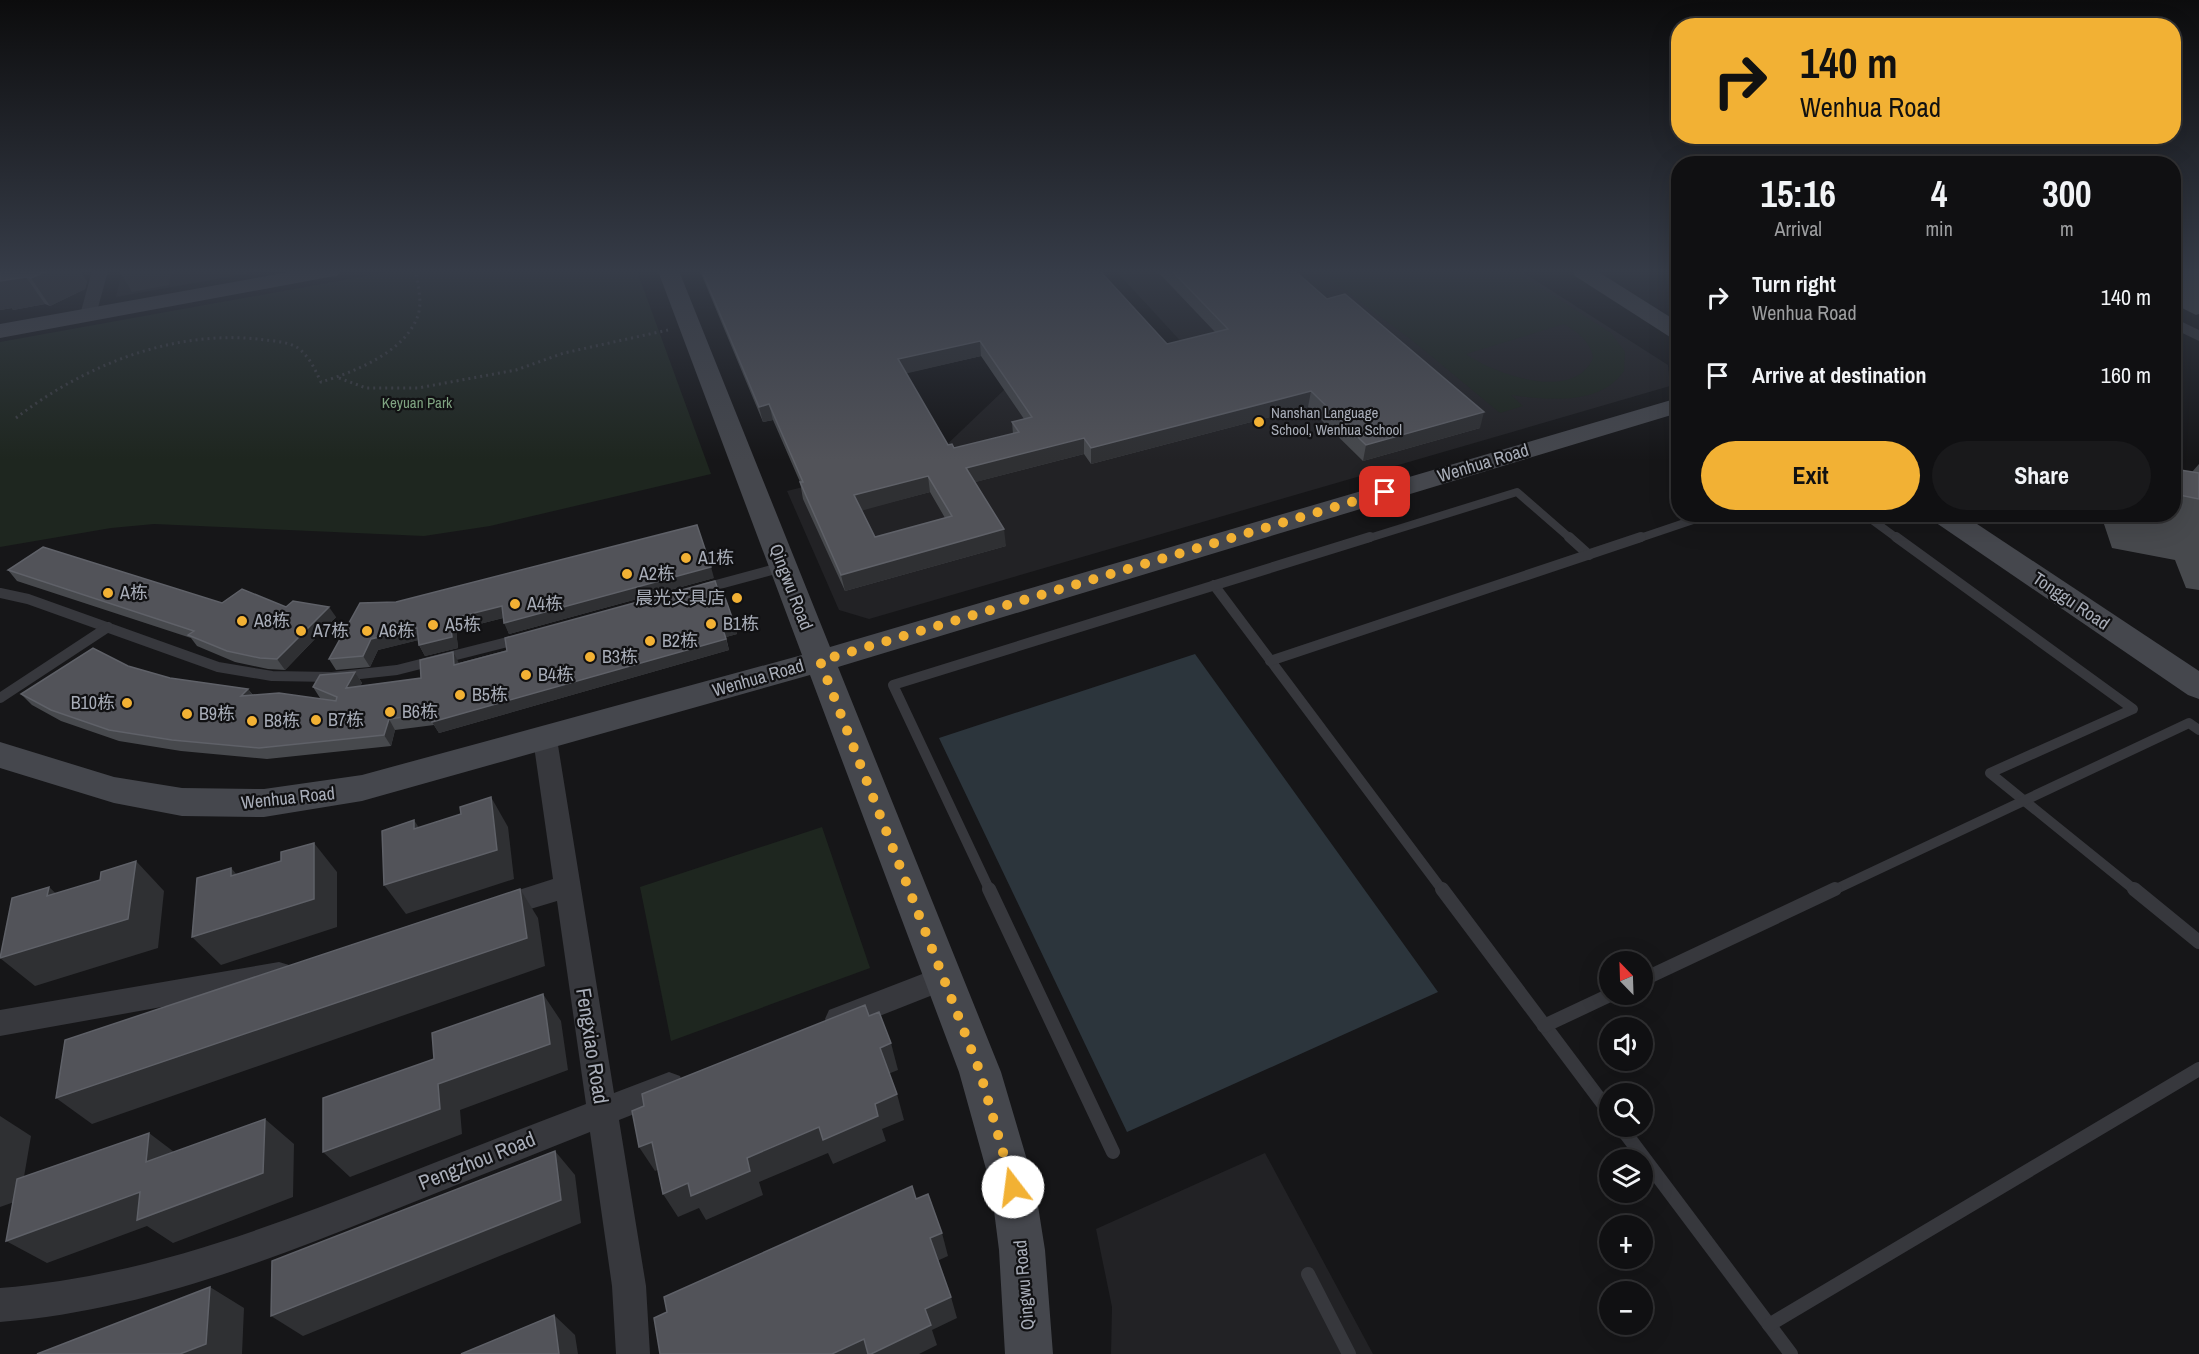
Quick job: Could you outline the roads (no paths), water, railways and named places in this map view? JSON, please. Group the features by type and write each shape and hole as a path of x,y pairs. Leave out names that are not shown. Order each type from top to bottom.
{"street":[{"name":"Qingwu Road","path":"693,334 980,1072 1013,1187 1023,1260 1029,1354"},
{"name":"Wenhua Road","path":"0,755 114,790 182,802 264,803 363,788 820,661 1671,407"},
{"name":"Tonggu Road","path":"1954,522 2199,687"},
{"name":"Tonggu Road","path":"1980,522 2199,666"},
{"name":"Fengxiao Road","path":"545,739 629,1286 633,1354"},
{"path":"476,915 568,886"},
{"path":"0,1023 305,969"},
{"path":"810,1030 943,978"},
{"name":"Pengzhou Road","path":"0,1305 97,1292 182,1272 267,1245 701,1073"}],"lane":[{"path":"1113,1152 893,684 1517,492 1589,555"},
{"path":"1269,661 1687,522"},
{"path":"1875,522 2133,709 1990,773 2199,942"},
{"path":"691,592 783,567"},
{"path":"1214,585 1599,1098"},
{"path":"0,593 108,627 218,667 272,676 332,677 397,670 531,636"},
{"path":"0,698 108,627"},
{"path":"1653,975 2189,723 2199,730"},
{"path":"1544,1026 1599,1000"},
{"path":"1769,1325 2199,1069"},
{"path":"1628,1137 1791,1354"},
{"path":"1308,1274 1349,1354"}],"place":[{"name":"Nanshan Language School, Wenhua School","path":"1259,422"},
{"name":"A1栋","path":"686,558"},
{"name":"A2栋","path":"627,574"},
{"name":"A栋","path":"108,593"},
{"name":"晨光文具店","path":"737,598"},
{"name":"A4栋","path":"515,604"},
{"name":"A8栋","path":"242,621"},
{"name":"B1栋","path":"711,624"},
{"name":"A5栋","path":"433,625"},
{"name":"A7栋","path":"301,631"},
{"name":"A6栋","path":"367,631"},
{"name":"B2栋","path":"650,641"},
{"name":"B3栋","path":"590,657"},
{"name":"B4栋","path":"526,675"},
{"name":"B5栋","path":"460,695"},
{"name":"B10栋","path":"127,703"},
{"name":"B6栋","path":"390,712"},
{"name":"B9栋","path":"187,714"},
{"name":"B7栋","path":"316,720"},
{"name":"B8栋","path":"252,721"}],"park label":[{"name":"Keyuan Park","path":"417,403"}]}
